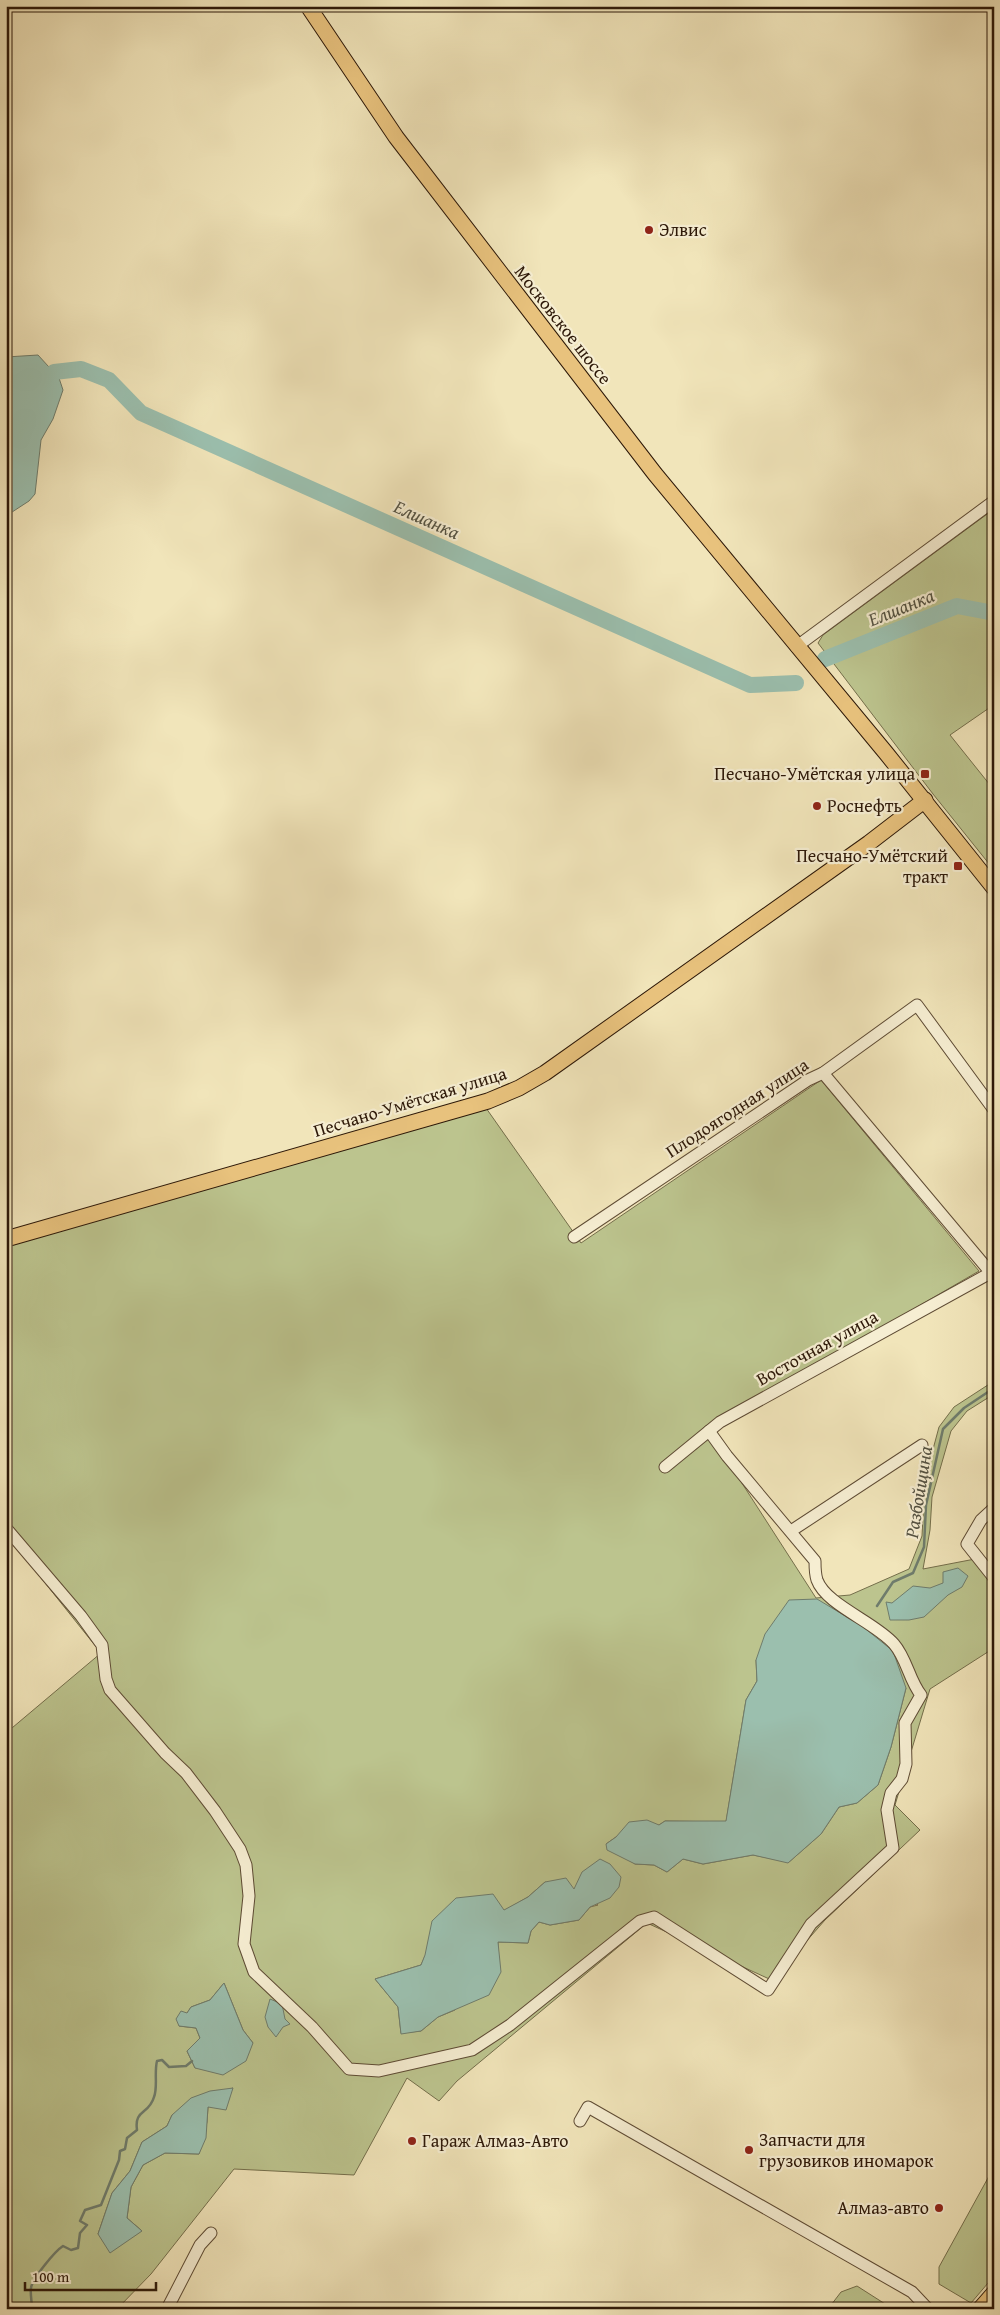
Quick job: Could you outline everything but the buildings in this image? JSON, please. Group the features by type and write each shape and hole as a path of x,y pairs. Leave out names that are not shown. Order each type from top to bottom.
{"main road":[{"name":"Московское шоссе","path":"308,6 396,137 500,275 674,498 799,651 925,800"},
{"path":"925,800 994,888"},
{"name":"Песчано-Умётская улица","path":"6,1239 488,1101 518,1088 545,1073 864,847 925,800"},
{"path":"980,2309 994,2293"}],"street":[{"path":"799,651 994,501"},
{"name":"Плодоягодная улица","path":"574,1237 808,1080 823,1073 917,1005 994,1110"},
{"path":"823,1073 992,1272"},
{"name":"Восточная улица","path":"665,1467 720,1422 992,1272"},
{"path":"6,1528 81,1616 102,1645 106,1679 110,1690 165,1753 186,1773 215,1811 240,1849 246,1865 249,1882 244,1944 254,1972 312,2028 350,2069 380,2071 472,2050 510,2026 640,1921 654,1917 768,1990 811,1924 893,1848 887,1810 892,1793 902,1779 906,1764 905,1723 921,1695 914,1687 908,1667 893,1644 858,1616 827,1596 817,1580 815,1561 727,1456 709,1431"},
{"path":"791,1531 922,1446"},
{"path":"994,1508 981,1520 967,1544 994,1578"},
{"path":"580,2120 588,2107 912,2292 928,2309"},
{"path":"167,2309 200,2245 211,2233"}],"green space":[{"path":"994,509 994,708 992,706 950,735 994,790 994,870 933,794 818,643 823,635"},
{"path":"821,1080 979,1271 707,1429 816,1598 850,1595 909,1569 922,1536 925,1479 939,1427 954,1407 994,1381 994,1394 967,1411 951,1431 932,1497 930,1530 923,1569 975,1559 994,1586 994,1648 930,1689 895,1805 920,1830 825,1920 804,1944 778,1983 647,1923 457,2081 439,2101 407,2078 354,2175 234,2169 151,2274 117,2309 6,2309 6,1733 101,1653 6,1534 6,1244 486,1108 581,1243","holes":["756,1660 906,1688 891,1747 878,1785 857,1803 839,1807 821,1834 789,1862 753,1855 703,1864 683,1859 667,1872 654,1865 635,1864 606,1844 616,1837 659,1825 665,1821 726,1822 746,1700 757,1681","545,1882 574,1890 598,1905 590,1907 579,1920 550,1925 539,1922 531,1931 528,1943 498,1942 498,1954 455,2010 438,2017 421,2031 401,2033 398,2007 375,1979 421,1965 425,1956 528,1897","224,1983 243,2030 253,2043 195,2068 187,2051 200,2038 196,2028 179,2026 191,2007 210,2000","233,2088 208,2107 207,2122 199,2154 165,2153 143,2165 131,2187 127,2218 141,2230 98,2234 112,2193 130,2171 142,2142 167,2126 172,2115"]},
{"path":"994,2167 994,2276 971,2303 939,2284 939,2267"},
{"path":"857,2286 893,2309 828,2309 841,2292"}],"shaded area":[{"path":"38,355 59,378 63,390 53,419 41,440 35,494 29,501 6,516 6,357"},
{"path":"958,1568 968,1576 962,1587 948,1595 924,1617 909,1620 890,1620 886,1602 892,1603 913,1586 930,1588 943,1583 943,1572"},
{"path":"817,1599 862,1626 893,1651 906,1688 891,1747 878,1785 857,1803 839,1807 821,1834 788,1863 753,1855 703,1864 683,1859 667,1872 654,1865 635,1864 607,1850 606,1844 616,1837 629,1822 647,1820 659,1825 665,1821 726,1821 746,1700 757,1681 756,1660 765,1634 789,1600"},
{"path":"600,1859 610,1864 621,1877 619,1887 610,1898 590,1907 579,1920 550,1925 539,1922 531,1931 528,1943 498,1942 501,1972 489,1995 438,2017 421,2031 401,2034 398,2007 375,1979 421,1965 432,1921 456,1898 493,1894 504,1910 528,1897 545,1882 566,1878 574,1889 582,1872"},
{"path":"224,1983 243,2030 253,2043 246,2061 223,2075 195,2068 187,2051 200,2038 196,2028 179,2026 176,2019 181,2011 187,2013 191,2007 210,2000"},
{"path":"270,1999 282,2004 285,2019 290,2024 283,2027 276,2037 268,2027 265,2017"},
{"path":"233,2088 226,2110 208,2107 206,2138 199,2154 165,2153 143,2165 131,2187 127,2218 142,2231 110,2253 98,2234 112,2193 130,2171 142,2142 167,2126 172,2115 191,2098 210,2091"}],"waterway":[{"name":"Елшанка","path":"54,372 81,369 109,380 141,413 750,685 796,683"},
{"name":"Елшанка","path":"825,659 957,606 994,613"},
{"name":"Разбойщина","path":"877,1606 893,1582 913,1573 924,1547 926,1505 943,1429 964,1408 994,1388"},
{"name":"Разбойщина","path":"32,2309 31,2288 39,2272 63,2246 71,2250 78,2248 80,2233 87,2225 80,2221 85,2210 101,2205 119,2160 120,2151 125,2149 127,2138 137,2130 140,2115 152,2103 156,2089 157,2061 162,2060 169,2067 186,2066 192,2061"}],"place":[{"name":"Элвис","path":"649,230"},
{"name":"Песчано-Умётская улица","path":"925,774"},
{"name":"Роснефть","path":"817,806"},
{"name":"Песчано-Умётский тракт","path":"958,866"},
{"name":"Гараж Алмаз-Авто","path":"412,2141"},
{"name":"Запчасти для грузовиков иномарок","path":"749,2150"},
{"name":"Алмаз-авто","path":"939,2208"}]}
